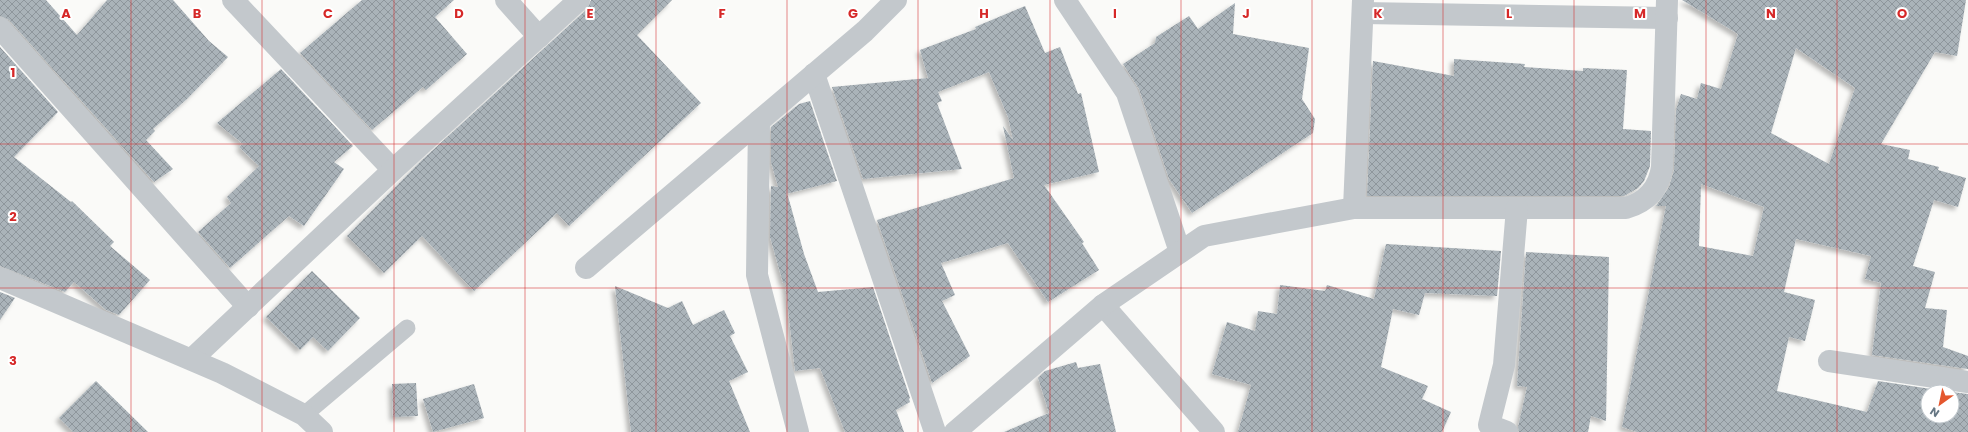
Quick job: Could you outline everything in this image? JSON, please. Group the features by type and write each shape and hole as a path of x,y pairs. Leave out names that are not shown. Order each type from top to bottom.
{"street":[{"path":"233,0 393,170"},
{"path":"506,0 539,37"},
{"path":"192,359 393,170 579,0"},
{"path":"586,268 865,31 896,0"},
{"path":"1065,0 1127,93 1180,252"},
{"path":"955,432 1103,306 1204,236 1354,208 1626,208 1635,206 1651,194 1657,186 1662,167 1667,9 1363,6 1354,208"},
{"path":"0,28 248,307"},
{"path":"814,74 935,432"},
{"path":"759,121 757,275 798,432"},
{"path":"1507,432 1489,425 1504,365 1517,208"},
{"path":"0,278 192,359 304,415 322,432"},
{"path":"1103,306 1214,432"},
{"path":"1829,361 1968,382"}],"lane":[{"path":"304,415 407,328"}],"building":[{"path":"0,0 46,0 77,35 107,0 173,0 209,41 228,57 187,99 153,129 155,131 146,140 173,169 154,182 9,20 0,16"},
{"path":"362,0 454,0 435,17 467,54 426,90 423,87 372,130 300,53"},
{"path":"591,0 672,0 637,35 701,103 569,226 557,213 474,291 422,236 384,273 347,236 422,160 587,9"},
{"path":"1682,0 1966,0 1957,56 1935,52 1881,144 1910,150 1908,159 1939,167 1938,170 1966,178 1958,207 1934,200 1913,266 1935,272 1925,308 1947,310 1943,347 1968,356 1968,369 1872,355 1881,283 1865,279 1871,256 1796,239 1784,292 1815,300 1805,341 1789,337 1777,391 1867,412 1878,381 1920,387 1920,424 1960,424 1960,393 1968,394 1968,432 1637,432 1622,427 1666,206 1656,206 1669,187 1674,170 1676,110 1681,94 1697,99 1701,83 1721,89 1738,34","holes":["1796,48 1855,88 1829,164 1771,133","1701,184 1764,207 1753,256 1699,246"]},
{"path":"1235,3 1233,34 1309,48 1302,99 1315,119 1313,133 1192,213 1169,179 1139,89 1123,64 1155,43 1156,37 1189,16 1198,29"},
{"path":"1025,6 1045,53 1060,47 1078,94 1081,93 1099,172 1044,185 1084,242 1082,243 1099,270 1048,302 1008,243 941,263 955,295 942,301 970,356 932,383 877,220 1014,178 1003,126 1013,140 1008,117 989,72 938,92 942,101 937,103 962,169 863,179 832,87 928,78 920,50 976,29 975,27"},
{"path":"0,47 58,112 14,157 71,202 72,201 114,242 110,246 150,280 119,315 106,310 74,282 65,292 0,266"},
{"path":"1454,59 1525,64 1524,67 1583,71 1583,68 1627,70 1623,129 1651,131 1650,166 1644,181 1638,188 1624,196 1367,196 1373,61 1454,76"},
{"path":"281,69 353,146 334,162 344,169 304,226 289,216 230,268 198,232 231,203 227,197 259,166 239,147 243,144 217,123"},
{"path":"810,101 837,181 786,194 788,196 804,254 818,292 873,287 910,398 910,402 896,410 904,432 845,432 820,368 795,371 785,283 783,283 770,237 771,186 778,187 771,162 771,127 799,104"},
{"path":"1386,244 1501,251 1497,296 1425,293 1419,315 1393,309 1381,367 1428,386 1422,399 1451,412 1442,432 1238,432 1251,385 1212,374 1227,322 1255,331 1258,311 1277,314 1280,285 1325,291 1327,285 1374,299"},
{"path":"1526,252 1609,257 1606,421 1591,416 1588,432 1519,432 1518,427 1527,387 1517,386"},
{"path":"312,271 360,318 328,351 313,337 300,350 266,317"},
{"path":"615,286 668,308 682,301 693,325 724,310 735,333 730,336 748,372 729,381 750,432 631,432"},
{"path":"0,292 15,298 0,320"},
{"path":"1076,362 1078,368 1100,364 1116,432 1004,432 1049,413 1038,378 1045,371"},
{"path":"96,381 148,432 73,432 59,418"},
{"path":"416,383 418,416 393,417 392,384"},
{"path":"474,384 484,418 433,432 423,399"}]}
